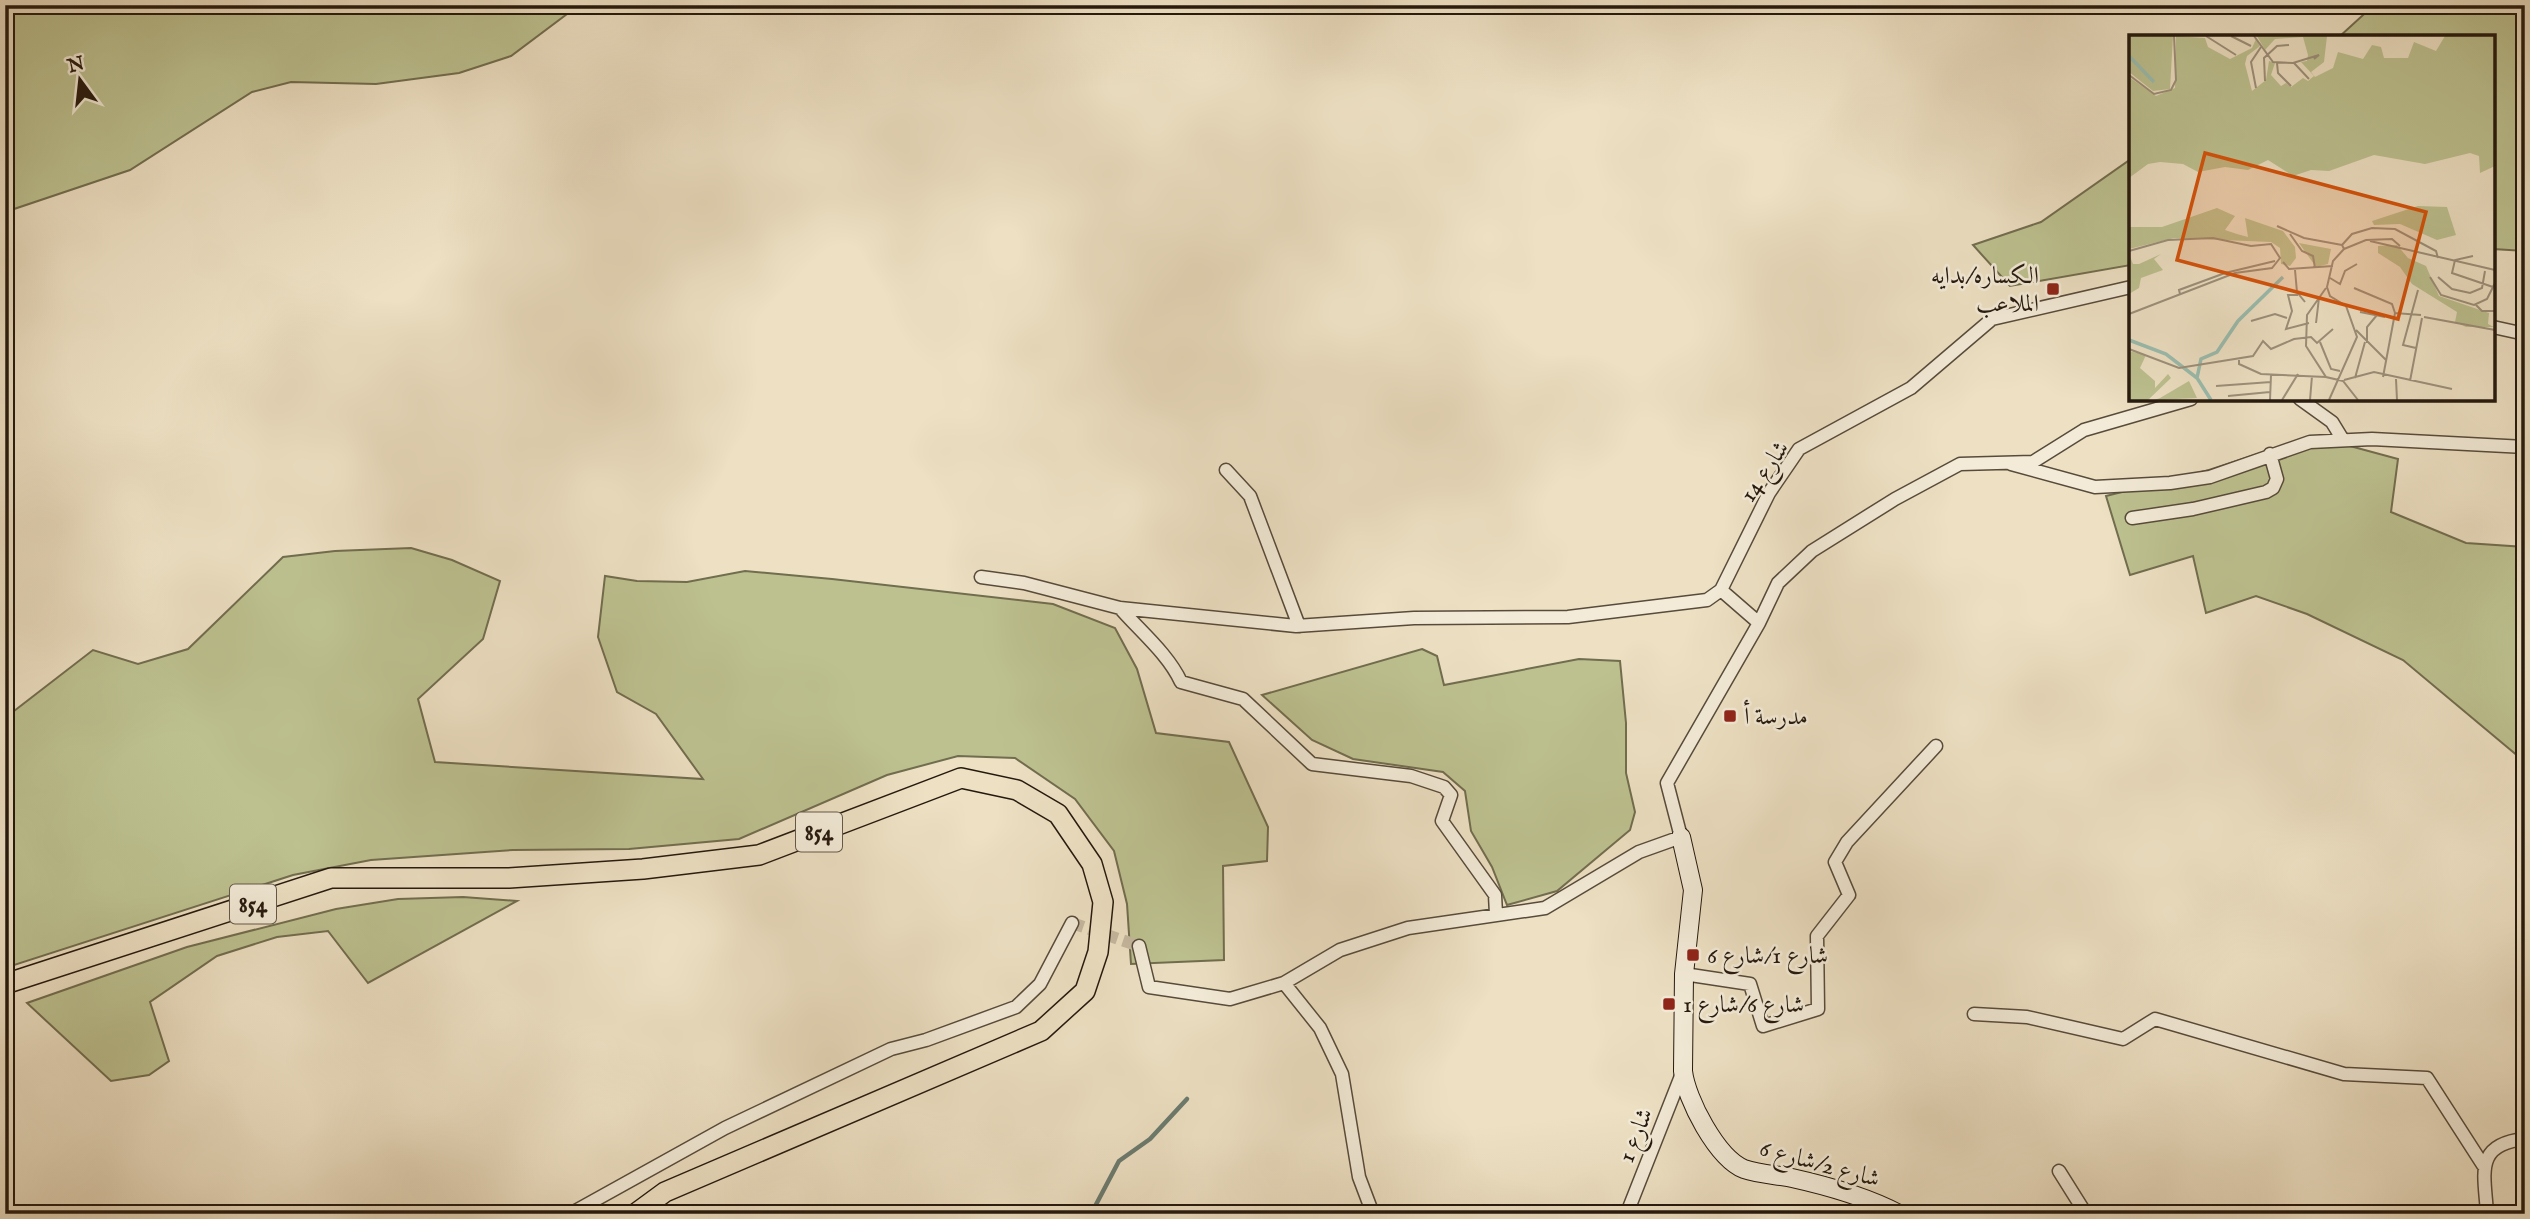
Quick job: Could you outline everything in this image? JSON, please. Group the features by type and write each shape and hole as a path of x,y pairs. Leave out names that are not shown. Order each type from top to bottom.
{"main road":[{"name":"854","path":"5,984 331,878 509,878 643,869 759,855 961,778 1017,790 1058,814 1092,864 1103,902 1098,952 1085,991 1041,1031 665,1192 635,1214"}],"street":[{"name":"شارع 14","path":"1721,590 1769,493 1799,449 1911,388 1992,319 2129,287"},
{"path":"2495,327 2525,334"},
{"path":"1139,946 1149,987 1230,999 1284,983 1340,950 1408,928 1545,908 1639,852 1681,837 1667,783 1759,623 1778,583 1812,551 1895,499 1960,464 2033,462 2084,430 2184,401"},
{"path":"2303,401 2332,422 2343,440"},
{"path":"2011,464 2095,487 2170,483 2210,477 2310,442 2343,440 2525,447"},
{"path":"2132,518 2193,509 2266,492 2273,488 2277,479 2270,454"},
{"path":"1226,470 1250,496 1299,626"},
{"path":"981,577 1024,583 1120,608 1299,626 1414,618 1568,617 1707,600 1721,590 1759,623"},
{"path":"1120,608 1157,650 1172,661 1181,682 1242,699 1312,764 1411,776 1444,787 1451,795 1442,821 1495,895 1496,914"},
{"path":"1684,974 1750,984 1763,1026 1818,1009 1817,936 1849,895 1835,862 1847,842 1936,746"},
{"name":"شارع 2/شارع 6","path":"1681,837 1693,890 1684,974 1684,1082 1711,1138 1743,1168 1796,1179 1877,1202 1899,1214"},
{"path":"570,1214 799,1092 891,1049 926,1040 1016,1007 1040,984 1072,923"},
{"path":"1284,983 1320,1028 1342,1074 1359,1177 1373,1214"},
{"path":"1974,1014 2027,1017 2123,1039 2155,1019 2344,1074 2427,1078 2483,1165 2487,1214"},
{"name":"شارع 1","path":"1628,1212 1683,1071"},
{"path":"2483,1165 2492,1151 2501,1144 2525,1139"},
{"path":"2059,1171 2086,1214"}],"green space":[{"path":"5,5 579,5 511,56 459,73 376,84 291,82 252,92 130,170 5,212"},
{"path":"2374,5 2525,5 2525,251 2495,249 2495,35 2341,35"},
{"path":"2129,160 2129,265 2010,286 1973,245 2041,222"},
{"path":"2313,436 2398,459 2391,512 2466,543 2525,547 2525,762 2403,660 2307,614 2256,596 2206,613 2193,556 2130,575 2106,496 2209,470"},
{"path":"411,548 452,560 500,581 483,639 418,699 435,762 703,779 656,714 617,692 598,637 605,576 637,581 687,582 745,571 832,579 1053,604 1115,628 1137,669 1156,733 1229,742 1268,827 1267,861 1223,866 1224,960 1131,964 1127,904 1114,851 1075,799 1015,758 958,756 887,775 739,839 629,849 513,850 371,860 293,875 5,968 5,718 93,650 138,664 188,649 283,557 335,551"},
{"path":"1422,649 1437,656 1444,685 1579,659 1620,661 1626,723 1626,773 1635,812 1630,830 1557,891 1507,905 1492,867 1471,831 1465,791 1443,772 1353,759 1312,740 1262,695"},
{"path":"463,897 517,901 368,983 328,931 277,937 217,956 150,1002 169,1061 149,1075 111,1081 27,1003 187,947 336,909 398,899"}],"waterway":[{"path":"1091,1214 1119,1161 1150,1139 1187,1099"}],"tunnel":[{"path":"1072,923 1139,946"}],"place":[{"name":"الكساره/بدايه الملاعب","path":"2053,289"},
{"name":"مدرسة أ","path":"1730,716"},
{"name":"شارع 1/شارع 6","path":"1693,955"},
{"name":"شارع 6/شارع 1","path":"1669,1004"}]}
